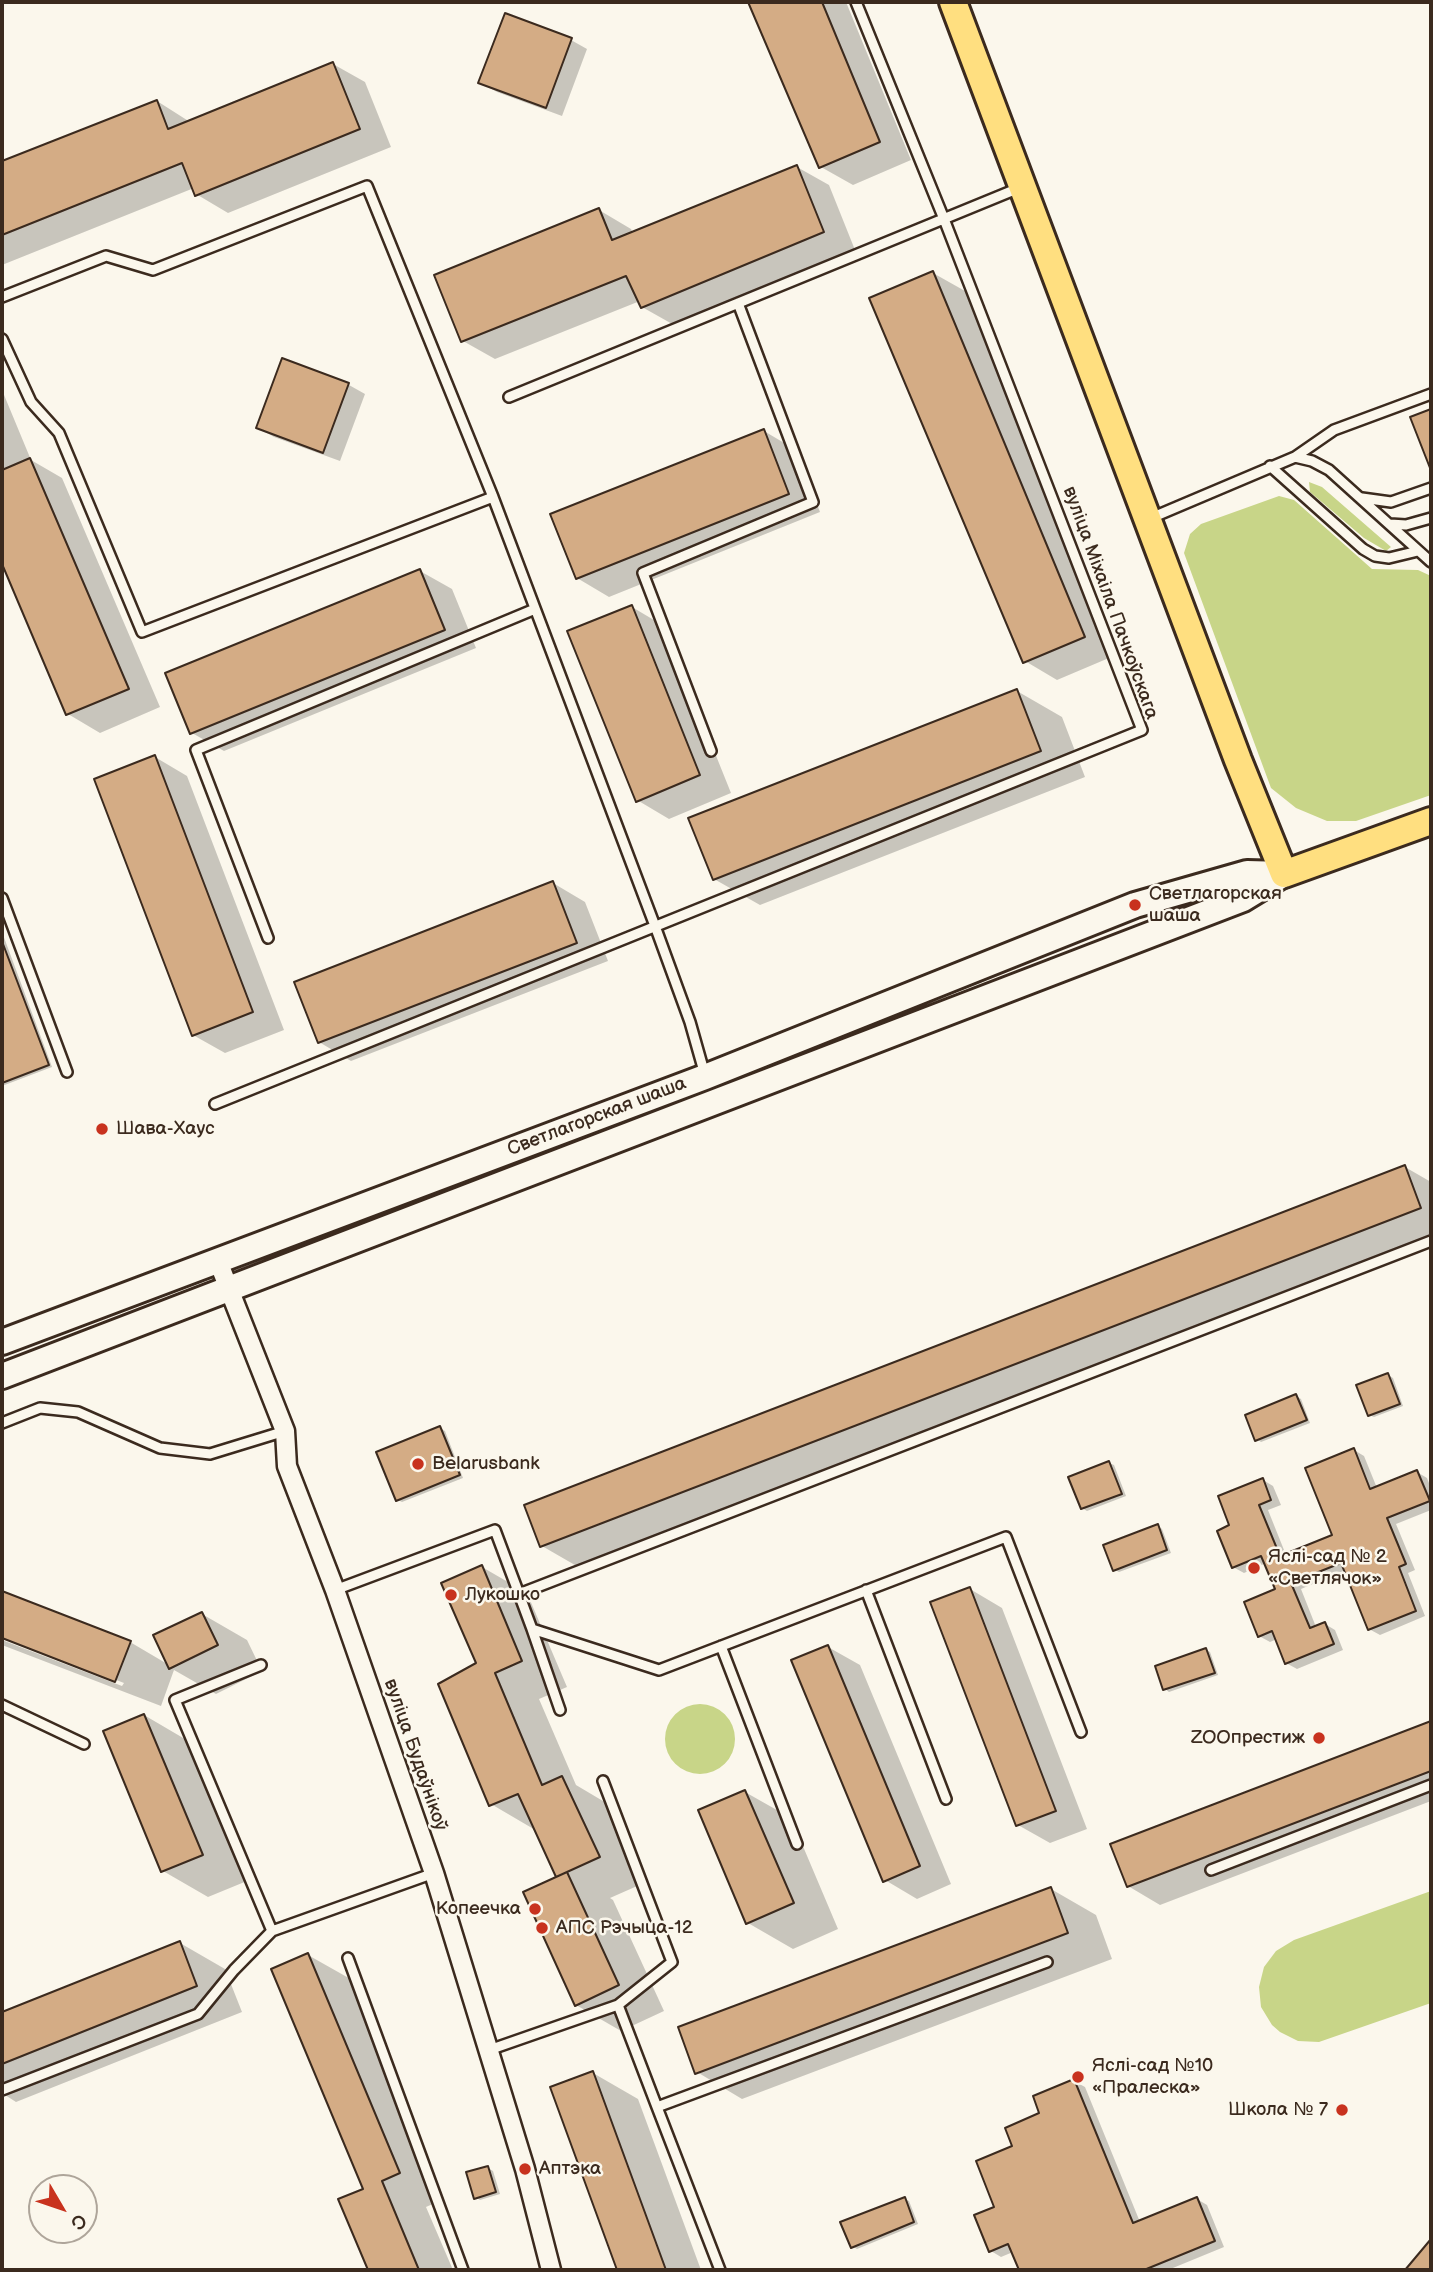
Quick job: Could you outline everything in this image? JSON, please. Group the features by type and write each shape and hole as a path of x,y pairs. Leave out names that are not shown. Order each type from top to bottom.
{"main road":[{"path":"2,1376 1243,899 1284,874 1238,760 953,2"},
{"name":"Светлагорская шаша","path":"2,1342 705,1077 1135,905 1247,873 1284,874 1431,821"}],"street":[{"name":"вуліца Будаўнікоў","path":"218,1261 285,1430 287,1466 335,1590 434,1873 525,2169 551,2270"}],"lane":[{"name":"вуліца Міхаіла Пачкоўскага","path":"655,926 1142,730 944,219 856,2"},
{"path":"2,297 106,256 153,270 367,186 536,609 690,1022 705,1077"},
{"path":"509,397 1022,187"},
{"path":"711,751 643,573 813,502 738,303"},
{"path":"2,339 31,402 59,433 142,632 493,496"},
{"path":"1149,518 1295,457 1334,430 1431,394"},
{"path":"1295,457 1312,461 1329,470 1431,562"},
{"path":"1270,466 1363,549 1375,556 1389,558 1418,551"},
{"path":"1362,498 1391,502 1431,488"},
{"path":"1390,524 1406,525 1431,517"},
{"path":"268,938 195,750 536,609"},
{"path":"2,898 67,1072"},
{"path":"215,1104 655,926"},
{"path":"519,1594 1431,1241"},
{"path":"2,1423 40,1408 78,1412 160,1448 210,1454 285,1430"},
{"path":"335,1590 495,1530 533,1629 560,1710"},
{"path":"533,1629 659,1670 1006,1537 1081,1732"},
{"path":"866,1590 946,1799"},
{"path":"721,1647 797,1844"},
{"path":"261,1665 176,1700 272,1931"},
{"path":"2,1704 85,1744"},
{"path":"488,2050 618,2005 672,1962 603,1781"},
{"path":"1211,1870 1431,1785"},
{"path":"2,2090 198,2014 234,1970 272,1931 434,1873"},
{"path":"348,1958 463,2270"},
{"path":"657,2107 1046,1962"},
{"path":"618,2005 720,2270"}],"green space":[{"path":"1309,482 1322,487 1391,547 1386,551 1364,538 1310,492"},
{"path":"1279,496 1294,500 1372,569 1418,570 1431,576 1431,795 1356,821 1327,821 1296,808 1271,788 1184,553 1190,534 1201,524"},
{"path":"693,1704 707,1704 720,1710 729,1719 735,1739 733,1752 725,1764 707,1774 693,1774 680,1768 671,1759 665,1746 665,1732 671,1719 680,1710"},
{"path":"1431,1891 1431,2003 1319,2042 1298,2041 1272,2025 1261,2007 1259,1987 1264,1967 1276,1951 1294,1940"}],"building":[{"path":"748,2 822,2 880,142 819,168"},
{"path":"505,13 572,38 546,108 478,83"},
{"path":"333,62 360,129 195,196 182,163 2,235 2,161 157,100 168,129"},
{"path":"797,165 824,232 641,308 626,276 461,342 434,275 599,208 612,240"},
{"path":"933,271 1085,637 1023,663 869,298"},
{"path":"282,358 349,383 323,453 256,428"},
{"path":"1431,409 1431,467 1430,468 1410,417"},
{"path":"764,429 789,494 576,579 550,514"},
{"path":"30,458 129,689 66,715 2,564 2,470"},
{"path":"420,569 445,630 190,734 165,673"},
{"path":"632,605 700,775 636,802 567,631"},
{"path":"1017,689 1041,751 713,880 688,818"},
{"path":"155,755 253,1012 192,1036 94,779"},
{"path":"553,881 577,943 318,1043 294,982"},
{"path":"2,944 49,1065 2,1083"},
{"path":"1405,1165 1421,1208 540,1547 524,1505"},
{"path":"1388,1373 1400,1404 1368,1416 1356,1385"},
{"path":"1296,1394 1307,1420 1255,1441 1245,1415"},
{"name":"Belarusbank","path":"440,1426 460,1475 396,1501 376,1452"},
{"path":"1354,1448 1370,1489 1417,1470 1430,1501 1387,1518 1406,1564 1399,1567 1416,1611 1368,1630 1341,1563 1291,1583 1310,1628 1325,1622 1334,1644 1285,1664 1272,1631 1258,1637 1244,1602 1275,1589 1261,1556 1232,1568 1217,1531 1229,1525 1218,1496 1263,1478 1271,1500 1259,1505 1280,1556 1332,1535 1305,1468"},
{"path":"1109,1461 1122,1494 1081,1509 1068,1477"},
{"path":"1158,1524 1167,1550 1113,1571 1103,1545"},
{"path":"482,1565 522,1661 495,1673 542,1785 562,1776 600,1857 556,1877 518,1794 489,1806 438,1684 476,1663 441,1583"},
{"path":"970,1587 1056,1811 1016,1826 930,1602"},
{"path":"2,1591 131,1641 115,1682 2,1638"},
{"path":"202,1612 218,1645 169,1669 153,1635"},
{"path":"828,1645 920,1866 883,1882 791,1660"},
{"path":"1206,1648 1215,1673 1163,1690 1155,1666"},
{"path":"144,1714 203,1855 161,1872 103,1731"},
{"path":"1431,1721 1431,1771 1127,1887 1110,1844"},
{"path":"745,1790 794,1903 746,1924 698,1810"},
{"path":"567,1872 619,1985 575,2006 523,1892"},
{"path":"1051,1887 1068,1933 695,2074 678,2027"},
{"path":"180,1941 197,1986 2,2064 2,2012"},
{"path":"308,1953 400,2173 382,2181 419,2270 368,2270 338,2199 363,2189 271,1969"},
{"path":"593,2071 666,2270 617,2270 550,2087"},
{"path":"1074,2079 1133,2223 1197,2197 1215,2241 1144,2270 1019,2270 1008,2244 989,2252 974,2215 994,2207 976,2161 1012,2146 1005,2128 1039,2113 1033,2096"},
{"path":"488,2166 496,2192 474,2199 466,2172"},
{"path":"905,2197 914,2222 851,2248 840,2222"},
{"path":"1431,2239 1431,2270 1405,2270"}],"place":[{"name":"Светлагорская шаша","path":"1135,905"},
{"name":"Шава-Хаус","path":"102,1129"},
{"name":"Belarusbank","path":"418,1464"},
{"name":"Яслі-сад № 2 «Светлячок»","path":"1254,1568"},
{"name":"Лукошко","path":"451,1595"},
{"name":"ZOOпрестиж","path":"1319,1738"},
{"name":"Копеечка","path":"535,1909"},
{"name":"АПС Рэчыца-12","path":"542,1928"},
{"name":"Яслі-сад №10 «Пралеска»","path":"1078,2077"},
{"name":"Школа № 7","path":"1342,2110"},
{"name":"Аптэка","path":"525,2169"}]}
